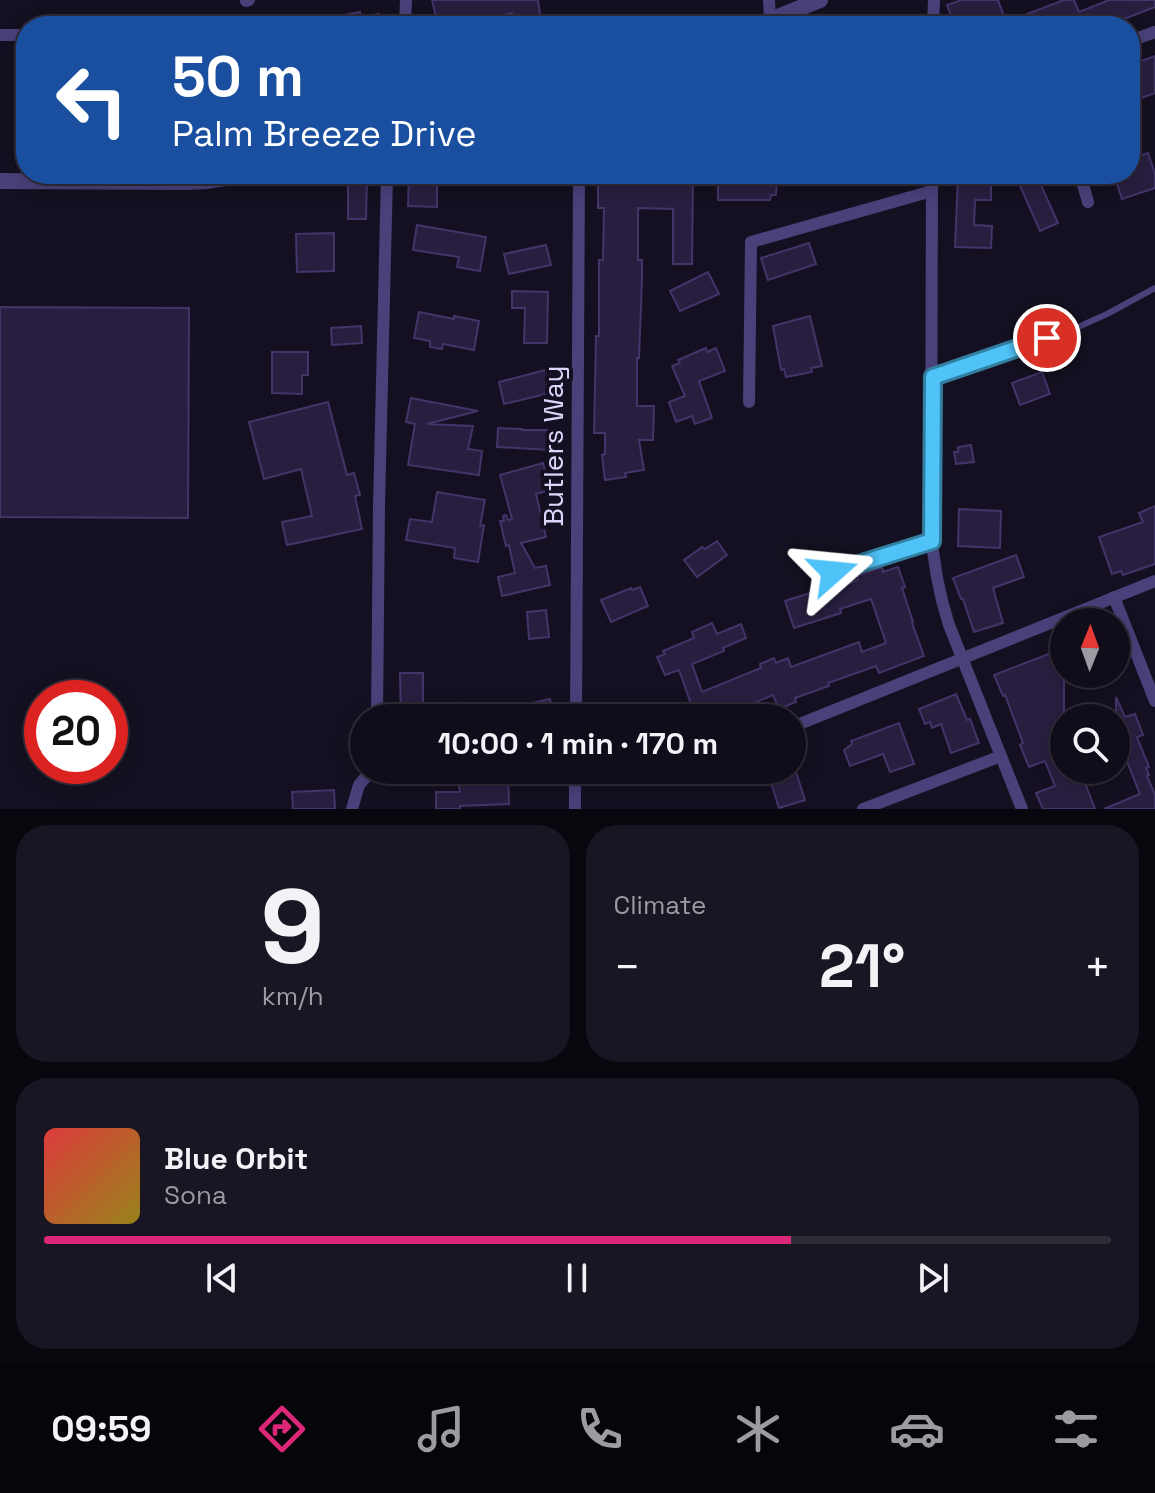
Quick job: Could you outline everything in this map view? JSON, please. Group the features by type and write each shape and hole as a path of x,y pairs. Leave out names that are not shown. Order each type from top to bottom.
{"street":[{"path":"780,16 820,0"},
{"path":"377,704 387,184"},
{"name":"Butlers Way","path":"576,704 579,184"},
{"path":"932,184 934,567 938,590 962,659 1022,809"},
{"path":"1083,184 1088,202"},
{"path":"749,402 751,242 932,191"},
{"path":"806,721 1155,581"},
{"path":"1114,597 1155,701"},
{"path":"863,809 1001,756"},
{"path":"352,809 361,784"},
{"path":"575,784 575,809"}],"lane":[{"path":"933,377 1076,328 1155,288"},
{"path":"833,572 932,541"}],"building":[{"path":"432,0 538,0 540,16 512,16 512,13 499,16 436,16"},
{"path":"962,0 998,0 1004,16 951,16 947,5"},
{"path":"1064,0 1074,0 1079,12 1109,0 1155,0 1155,7 1132,16 1022,16"},
{"path":"360,12 361,16 339,16"},
{"path":"1155,56 1155,93 1140,98 1140,61"},
{"path":"1148,153 1155,174 1155,188 1122,199 1117,184 1140,184 1140,156"},
{"path":"348,184 367,184 366,219 348,219"},
{"path":"409,184 437,184 437,207 408,206"},
{"path":"598,184 693,184 692,264 673,264 673,209 638,208 638,260 642,260 642,279 637,406 654,406 653,440 639,440 644,470 605,480 602,455 605,454 605,433 594,433 599,260 603,260 604,208 598,208"},
{"path":"718,184 777,184 776,195 771,195 770,200 718,200"},
{"path":"958,184 991,184 991,200 975,200 974,225 992,226 991,248 955,247"},
{"path":"1019,184 1040,184 1058,223 1040,231"},
{"path":"417,225 486,237 480,271 457,267 459,257 413,250"},
{"path":"334,233 334,271 297,272 296,234"},
{"path":"809,243 816,264 768,280 761,258"},
{"path":"546,245 551,265 509,274 504,254"},
{"path":"708,272 719,294 680,311 670,291"},
{"path":"512,291 548,292 547,343 524,343 525,308 512,308"},
{"path":"0,307 189,308 188,518 0,517"},
{"path":"419,312 479,321 474,350 443,344 442,349 430,347 430,341 414,338"},
{"path":"810,316 822,366 811,368 812,372 786,377 784,369 781,370 773,326"},
{"path":"361,326 362,343 332,345 331,328"},
{"path":"706,348 707,352 716,348 725,371 699,381 712,418 695,424 692,416 676,422 669,402 685,396 672,366 680,363 678,360"},
{"path":"272,352 308,352 308,375 302,375 302,394 272,393"},
{"path":"549,369 555,392 504,404 499,382"},
{"path":"1042,372 1050,394 1020,405 1012,383"},
{"path":"411,398 478,411 427,424 473,426 468,449 482,451 479,475 408,465 415,424 406,422"},
{"path":"328,402 347,475 354,473 360,495 355,496 362,529 287,545 282,522 312,516 301,469 264,479 249,422"},
{"path":"498,428 550,430 550,450 497,447"},
{"path":"971,445 974,462 956,464 954,452 958,452 958,447"},
{"path":"543,463 550,490 536,494 546,537 521,543 535,568 546,566 550,585 502,596 498,577 515,573 500,521 504,521 503,516 506,515 508,520 512,519 500,475"},
{"path":"437,492 485,500 478,562 454,558 455,548 406,540 410,519 432,522"},
{"path":"1155,506 1155,564 1123,575 1121,571 1112,574 1099,537 1143,522 1139,513"},
{"path":"959,509 1001,511 1000,548 958,546"},
{"path":"717,541 727,555 697,577 684,560"},
{"path":"1016,555 1024,577 993,588 1003,623 974,632 953,578"},
{"path":"882,567 883,572 898,567 924,656 879,673 876,666 828,683 829,686 795,698 796,702 791,704 777,704 773,695 751,704 691,704 679,670 665,675 657,657 665,654 663,651 694,638 692,632 712,623 717,634 741,624 746,638 692,664 702,692 761,668 760,664 774,658 776,663 788,658 791,667 859,642 862,652 886,643 871,599 840,609 841,613 794,628 785,601 858,580 857,576"},
{"path":"640,587 648,606 611,622 601,600"},
{"path":"546,610 549,637 529,639 527,612"},
{"path":"1050,653 1050,688 1064,688 1064,704 1050,704 1050,774 1045,761 1029,767 1005,695 994,675"},
{"path":"400,673 423,673 423,704 401,704"},
{"path":"956,694 979,743 951,753 941,724 932,728 930,722 925,724 919,709"},
{"path":"550,699 551,704 528,704"},
{"path":"1135,714 1143,735 1137,737 1149,767 1146,768 1147,776 1155,795 1155,809 1104,809 1140,794 1130,769 1130,716"},
{"path":"899,723 914,764 890,772 883,754 850,766 844,750 852,744 851,741"},
{"path":"459,784 508,784 509,804 436,809 436,792 460,792"},
{"path":"771,784 800,784 805,800 779,808"},
{"path":"1085,784 1095,809 1043,809 1036,793 1055,786"},
{"path":"334,790 335,809 293,809 292,792"}],"route":[{"path":"833,572 932,541 933,377 1047,338"}]}
